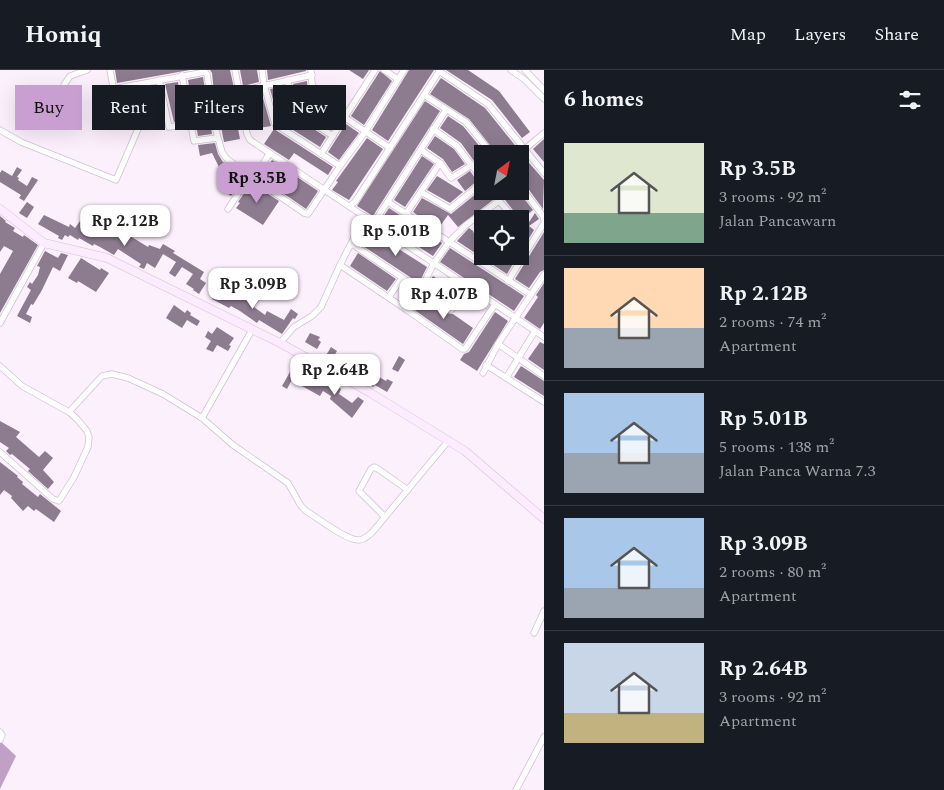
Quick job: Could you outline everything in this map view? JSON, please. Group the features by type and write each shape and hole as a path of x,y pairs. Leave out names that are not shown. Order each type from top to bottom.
{"main road":[{"path":"0,209 44,243 108,258 280,344 369,392 465,451 544,519"}],"street":[{"path":"64,85 70,76 87,70"},
{"path":"110,70 113,85"},
{"path":"234,70 238,85"},
{"path":"262,70 264,86 275,124 340,166"},
{"path":"346,116 375,70"},
{"path":"384,70 398,79"},
{"path":"216,130 224,156 252,178 306,214 311,213 324,190 365,132 404,70"},
{"path":"350,206 355,202 440,70 488,104 522,145"},
{"path":"511,70 526,80 544,99"},
{"path":"526,80 528,71"},
{"path":"528,71 544,90"},
{"path":"134,85 205,72 208,85"},
{"path":"264,86 311,73"},
{"path":"182,75 184,85"},
{"path":"159,80 160,85"},
{"path":"287,80 294,111 333,136"},
{"path":"424,95 466,122 485,145"},
{"path":"165,106 168,127 175,126"},
{"path":"374,223 446,110"},
{"path":"346,119 390,148"},
{"path":"433,129 455,144 474,168"},
{"path":"0,130 22,142 116,180 138,130"},
{"path":"192,130 194,141 217,138"},
{"path":"247,130 248,138 269,154 350,206 539,334"},
{"path":"321,154 337,130"},
{"path":"529,146 544,133"},
{"path":"421,150 440,163 451,178 472,165"},
{"path":"228,209 269,154"},
{"path":"529,154 544,172"},
{"path":"406,214 440,163"},
{"path":"421,192 450,209 474,190"},
{"path":"529,198 543,216 544,221 529,246"},
{"path":"407,310 421,289 434,263 449,242 466,225 500,201 508,210"},
{"path":"388,202 531,295"},
{"path":"280,344 294,327 312,316 321,307 365,216"},
{"path":"0,323 44,243"},
{"path":"352,244 451,310 467,285"},
{"path":"340,265 462,349 465,349 494,304"},
{"path":"508,281 518,265"},
{"path":"483,373 498,344 544,275"},
{"path":"389,297 402,278"},
{"path":"506,378 544,326"},
{"path":"202,418 252,330"},
{"path":"498,344 544,376"},
{"path":"486,365 544,402"},
{"path":"0,366 22,386 68,412 85,427 89,440 74,477 60,501 53,498 0,452"},
{"path":"68,412 102,376 112,374 128,378 163,394 202,418 233,445 288,483 306,512 344,534 359,540 368,537 449,440"},
{"path":"385,517 359,491 371,469 374,467 378,469 408,490"},
{"path":"534,633 544,611"},
{"path":"0,732 2,735 0,740"},
{"path":"516,790 544,737"}],"shaded area":[{"path":"0,741 16,756 0,789"}],"building":[{"path":"115,70 190,70 117,83"},
{"path":"210,70 230,70 233,85 213,85"},
{"path":"240,70 257,70 259,82 243,85"},
{"path":"267,70 306,70 306,71 268,80"},
{"path":"349,70 369,70 363,79"},
{"path":"409,70 434,70 388,141 372,130"},
{"path":"446,70 468,70 499,91 530,132 522,138 492,100"},
{"path":"380,71 392,81 364,125 351,116"},
{"path":"203,77 204,85 189,85 188,80"},
{"path":"441,78 485,108 515,145 490,145 469,119 430,94"},
{"path":"307,81 307,85 293,84"},
{"path":"178,82 179,85 175,85 175,122 174,122 165,84"},
{"path":"273,88 273,100 270,89"},
{"path":"263,98 271,126 263,127"},
{"path":"425,101 440,111 373,216 357,206"},
{"path":"448,116 463,126 479,145 474,145 474,161 461,143 440,128"},
{"path":"346,124 359,133 339,160 328,152 342,130 346,130"},
{"path":"197,130 211,130 212,134 198,136"},
{"path":"222,130 238,130 240,139 224,142"},
{"path":"273,130 276,130 333,167 328,175 294,153 289,160 264,144"},
{"path":"293,130 315,130 326,137 320,147"},
{"path":"435,136 454,149 465,164 452,172 443,159 427,148"},
{"path":"367,138 383,149 349,200 332,190 338,182 336,181"},
{"path":"544,139 544,162 533,149"},
{"path":"215,143 218,154 223,162 244,177 231,196 228,194 236,182 235,178 219,167 212,153 200,156 198,145"},
{"path":"422,156 434,164 405,207 394,200"},
{"path":"272,160 318,191 306,209 261,178"},
{"path":"529,163 544,180 543,209 529,190"},
{"path":"17,167 22,170 17,177 19,178 18,180 27,186 32,177 38,180 24,201 19,198 21,195 0,182 2,170 12,176"},
{"path":"470,171 474,177 474,184 465,191 457,180"},
{"path":"437,176 463,192 450,203 427,190"},
{"path":"251,183 279,201 263,225 236,208"},
{"path":"474,195 474,200 493,200 480,210 474,210 474,215 458,227 448,215 438,229 413,212 422,198 451,214"},
{"path":"505,200 525,200 533,210 529,213 529,210 513,210"},
{"path":"27,202 34,207 27,218 19,213"},
{"path":"389,208 442,243 433,256 380,222"},
{"path":"535,213 539,219 529,226 529,222"},
{"path":"44,215 69,227 70,224 75,228 80,221 93,229 95,225 109,234 118,221 131,228 127,234 148,247 149,245 160,249 163,244 175,251 173,253 204,272 200,279 206,283 199,294 193,290 186,284 193,274 182,267 175,277 169,273 176,262 163,254 155,268 147,263 144,269 139,267 141,264 118,249 114,255 94,244 93,246 70,235 68,237 65,235 62,240 58,238 59,236 38,224"},
{"path":"0,216 5,222 15,228 13,231 23,237 24,235 38,245 0,313 0,274 13,251 4,246 0,252"},
{"path":"529,226 534,230 529,238"},
{"path":"469,228 474,234 474,252 457,241"},
{"path":"372,232 427,267 419,283 363,246"},
{"path":"544,232 544,270 540,272 529,288 515,279 524,265 529,265 529,256"},
{"path":"450,248 524,296 514,311 440,262"},
{"path":"45,251 58,258 61,253 68,255 60,271 53,267 42,290 33,305 31,304 26,314 32,317 30,323 17,316 31,290 27,287 30,282 32,284 38,275 40,267 37,266"},
{"path":"358,253 396,279 387,291 350,266"},
{"path":"81,258 100,270 101,268 109,273 96,292 78,281 77,283 68,278"},
{"path":"493,265 512,265 507,274"},
{"path":"433,276 457,292 451,300 428,285"},
{"path":"544,283 544,323 540,329 524,318 538,297 536,295"},
{"path":"220,285 225,288 223,290 236,297 238,295 247,300 250,294 259,300 254,307 265,315 267,311 284,320 291,309 298,314 282,334 259,320 257,323 231,306 229,308 212,299"},
{"path":"422,296 446,313 453,314 473,328 463,344 413,309"},
{"path":"174,305 185,313 187,310 191,313 190,315 200,321 197,326 187,320 182,328 166,318"},
{"path":"495,312 508,321 477,371 460,360 464,354 469,352"},
{"path":"217,327 234,338 229,345 231,346 228,351 217,345 213,352 206,349 211,341 205,337 208,331 212,334"},
{"path":"310,333 320,337 318,340 321,342 317,349 305,342"},
{"path":"540,342 544,344 544,370 528,359"},
{"path":"331,347 337,351 331,361 325,357"},
{"path":"399,356 405,360 398,372 392,369"},
{"path":"353,360 386,381 387,379 393,382 387,392 375,385 373,387 346,370"},
{"path":"294,365 298,368 287,389 282,386"},
{"path":"521,366 544,381 544,396 514,377"},
{"path":"315,379 327,386 330,382 336,385 341,389 339,394 352,403 358,397 364,401 352,418 330,399 331,396 323,391 320,396 302,386 304,381 311,385"},
{"path":"0,421 20,432 16,437 39,457 45,451 53,458 43,470 54,482 48,489 28,471 30,469 6,451 9,448 0,442"},
{"path":"0,462 18,476 23,482 22,484 38,497 40,494 61,511 54,522 36,509 34,511 28,506 23,511 11,498 12,496 4,490 0,495"}]}
